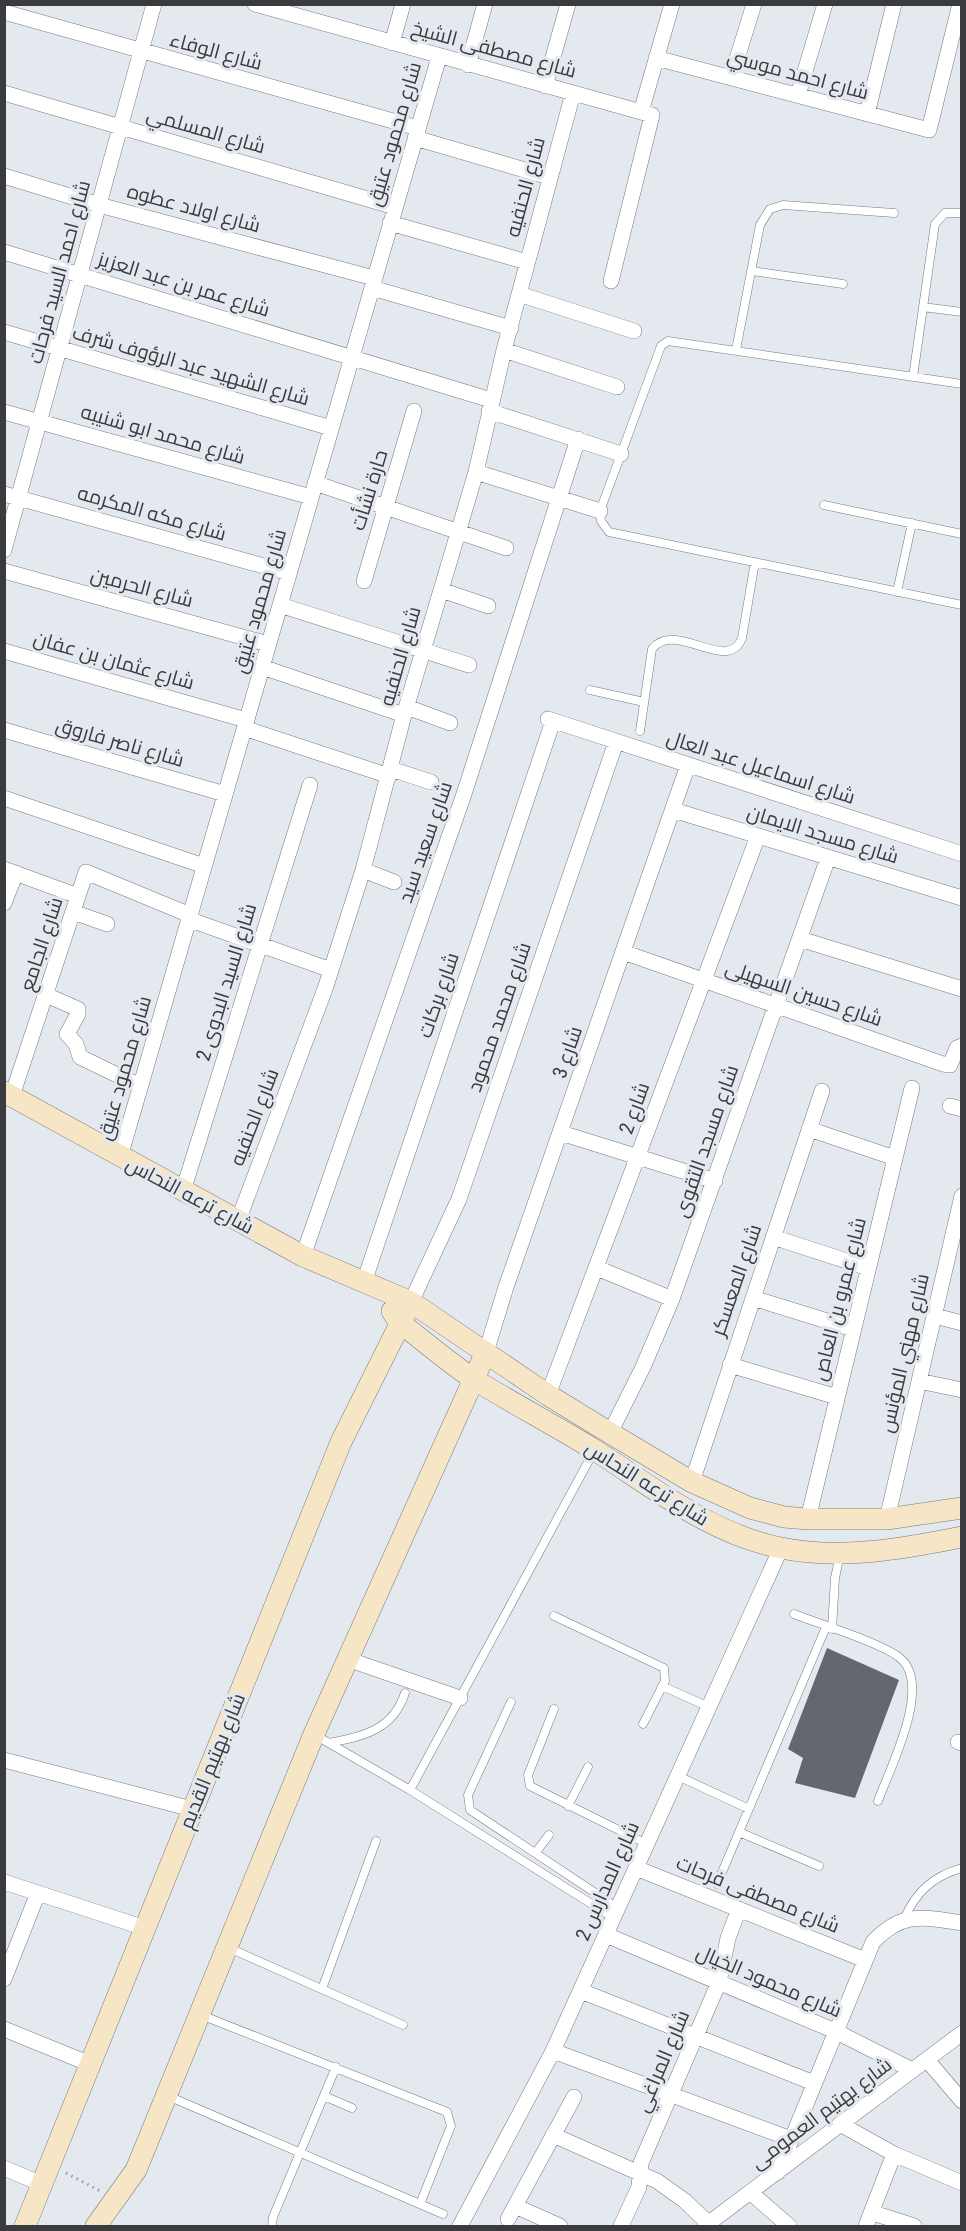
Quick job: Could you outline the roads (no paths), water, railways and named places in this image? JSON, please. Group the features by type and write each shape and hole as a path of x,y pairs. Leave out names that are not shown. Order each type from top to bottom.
{"main road":[{"name":"شارع ترعه النحاس","path":"8,1094 303,1256 411,1302 548,1395 610,1433 693,1482 750,1508 784,1517 808,1519 887,1519 962,1508"},
{"name":"شارع ترعه النحاس","path":"372,1286 399,1322 475,1379 594,1450 690,1513 732,1533 781,1548 849,1553 903,1549 962,1537"},
{"name":"شارع بهتيم القديم","path":"25,2226 341,1442 411,1302"},
{"path":"96,2226 117,2200 136,2170 227,1947 321,1739 347,1659 486,1352"},
{"path":"849,1553 857,1519"}],"street":[{"name":"شارع احمد السيد فرحات","path":"4,550 12,496 40,422 154,4"},
{"name":"شارع مصطفى الشيخ","path":"255,4 646,114"},
{"path":"392,43 403,4"},
{"path":"468,65 485,4"},
{"path":"545,86 568,4"},
{"path":"611,281 656,58 672,4"},
{"path":"731,78 754,4"},
{"path":"798,95 825,4"},
{"path":"867,114 894,4"},
{"name":"شارع احمد موسي","path":"656,58 929,130 960,4"},
{"name":"شارع الوفاء","path":"4,12 416,133 549,177"},
{"name":"شارع محمود عتيق","path":"120,1157 439,57"},
{"name":"شارع المسلمي","path":"4,93 395,207"},
{"name":"شارع الحنفيه","path":"238,1221 331,970 363,870 423,648 476,472 504,350 573,93"},
{"name":"شارع اولاد عطوه","path":"4,176 373,283 511,328"},
{"path":"390,223 527,262"},
{"name":"شارع عمر بن عبد العزيز","path":"4,252 352,356 621,454"},
{"path":"519,294 634,331"},
{"name":"شارع الشهيد عبد الرؤوف شرف","path":"4,332 331,428"},
{"path":"504,350 617,387"},
{"name":"حارة نشأت","path":"364,581 414,411"},
{"name":"شارع محمد ابو شنيبه","path":"4,412 386,507 506,548"},
{"name":"شارع سعيد سيد","path":"303,1256 464,794 578,439"},
{"path":"476,472 600,511"},
{"name":"شارع مكه المكرمه","path":"12,496 289,573"},
{"name":"شارع الحرمين","path":"4,571 268,644"},
{"path":"441,590 488,606"},
{"path":"280,605 423,648 470,665"},
{"name":"شارع عثمان بن عفان","path":"4,651 245,724 390,772 431,782"},
{"path":"262,667 450,723"},
{"name":"شارع اسماعيل عبد العال","path":"550,720 962,854"},
{"name":"شارع بركات","path":"372,1286 550,720"},
{"name":"شارع ناصر فاروق","path":"4,730 225,794"},
{"name":"شارع محمد محمود","path":"411,1302 459,1199 616,742"},
{"name":"شارع 3","path":"486,1352 506,1287 688,765"},
{"name":"شارع السيد البدوى 2","path":"183,1191 310,785"},
{"path":"4,798 204,866"},
{"name":"شارع مسجد الايمان","path":"673,810 962,898"},
{"name":"شارع 2","path":"548,1395 758,836"},
{"name":"شارع مسجد التقوى","path":"610,1433 643,1367 672,1299 828,858"},
{"path":"363,870 394,882"},
{"path":"4,903 10,871 78,896"},
{"name":"شارع الجامع","path":"8,1094 46,995 86,872 189,917"},
{"path":"73,912 107,924"},
{"path":"189,917 331,970"},
{"path":"800,939 962,989"},
{"name":"شارع حسين السهيلى","path":"623,952 948,1065 953,1061 957,1048 962,1046"},
{"path":"46,995 78,1009 78,1014 67,1034 76,1044 80,1057 140,1086"},
{"name":"شارع عمرو بن العاص","path":"808,1519 912,1089"},
{"name":"شارع المعسكر","path":"693,1482 822,1091"},
{"path":"809,1129 895,1158"},
{"path":"561,1132 715,1181"},
{"name":"شارع مهني المؤنس","path":"887,1519 934,1316 956,1252 962,1196"},
{"path":"773,1237 868,1268"},
{"path":"597,1268 672,1299"},
{"path":"753,1298 853,1329"},
{"path":"934,1316 962,1323"},
{"path":"730,1365 837,1397"},
{"path":"919,1381 962,1390"},
{"name":"شارع المدارس 2","path":"460,2226 553,2051 781,1548"},
{"path":"347,1659 460,1698"},
{"path":"4,1760 192,1809"},
{"name":"شارع مصطفى فرحات","path":"636,1868 865,1960"},
{"path":"4,1882 145,1928"},
{"path":"4,1979 38,1893"},
{"name":"شارع المراغي","path":"621,2226 639,2187 640,2165 719,1982 728,1938 739,1909"},
{"path":"778,2172 873,1942 886,1928 904,1919 924,1917 962,1923"},
{"name":"شارع محمود الخيال","path":"606,1935 835,2031 912,2070"},
{"path":"581,1991 814,2083"},
{"path":"4,2029 90,2064"},
{"name":"شارع بهتيم العمومى","path":"707,2225 962,2033"},
{"path":"553,2051 791,2139"},
{"path":"927,2060 962,2101"},
{"path":"560,2226 512,2213 574,2097"},
{"path":"840,2124 894,2154 962,2183"},
{"path":"553,2135 657,2181 685,2201 707,2225"},
{"path":"894,2154 869,2220 914,2226"},
{"path":"4,2168 47,2175"},
{"path":"750,2192 789,2226"}],"lane":[{"path":"736,350 762,219 776,206 894,213"},
{"path":"912,377 934,224 945,213 962,213"},
{"path":"752,271 843,284"},
{"path":"923,307 962,312"},
{"path":"962,384 672,340 664,343 600,511 601,521 609,532 962,605"},
{"path":"824,505 962,534"},
{"path":"897,592 912,523"},
{"path":"640,731 650,654 660,641 670,639 724,652 738,646 742,638 755,562"},
{"path":"590,690 644,702"},
{"path":"410,1790 594,1450"},
{"path":"717,1884 829,1628 835,1578 849,1553"},
{"path":"794,1614 893,1654 904,1662 911,1674 912,1705 878,1801"},
{"path":"554,1616 661,1666 666,1676 643,1724"},
{"path":"662,1686 709,1707"},
{"path":"321,1739 361,1737 382,1727 398,1711 405,1694"},
{"path":"511,1702 467,1800 470,1810 477,1817 536,1852 616,1913"},
{"path":"554,1709 528,1774 528,1783 533,1789 647,1844"},
{"path":"321,1739 616,1913"},
{"path":"568,1806 588,1767"},
{"path":"678,1776 749,1809"},
{"path":"740,1832 819,1866"},
{"path":"536,1852 549,1834"},
{"path":"322,1989 376,1841"},
{"path":"904,1919 912,1902 925,1887 936,1878 962,1868"},
{"path":"227,1947 403,2025"},
{"path":"200,2014 443,2110 450,2116 451,2126 420,2204"},
{"path":"272,2226 273,2217 336,2067"},
{"path":"167,2095 299,2154 443,2214"},
{"path":"324,2096 352,2108"}]}
